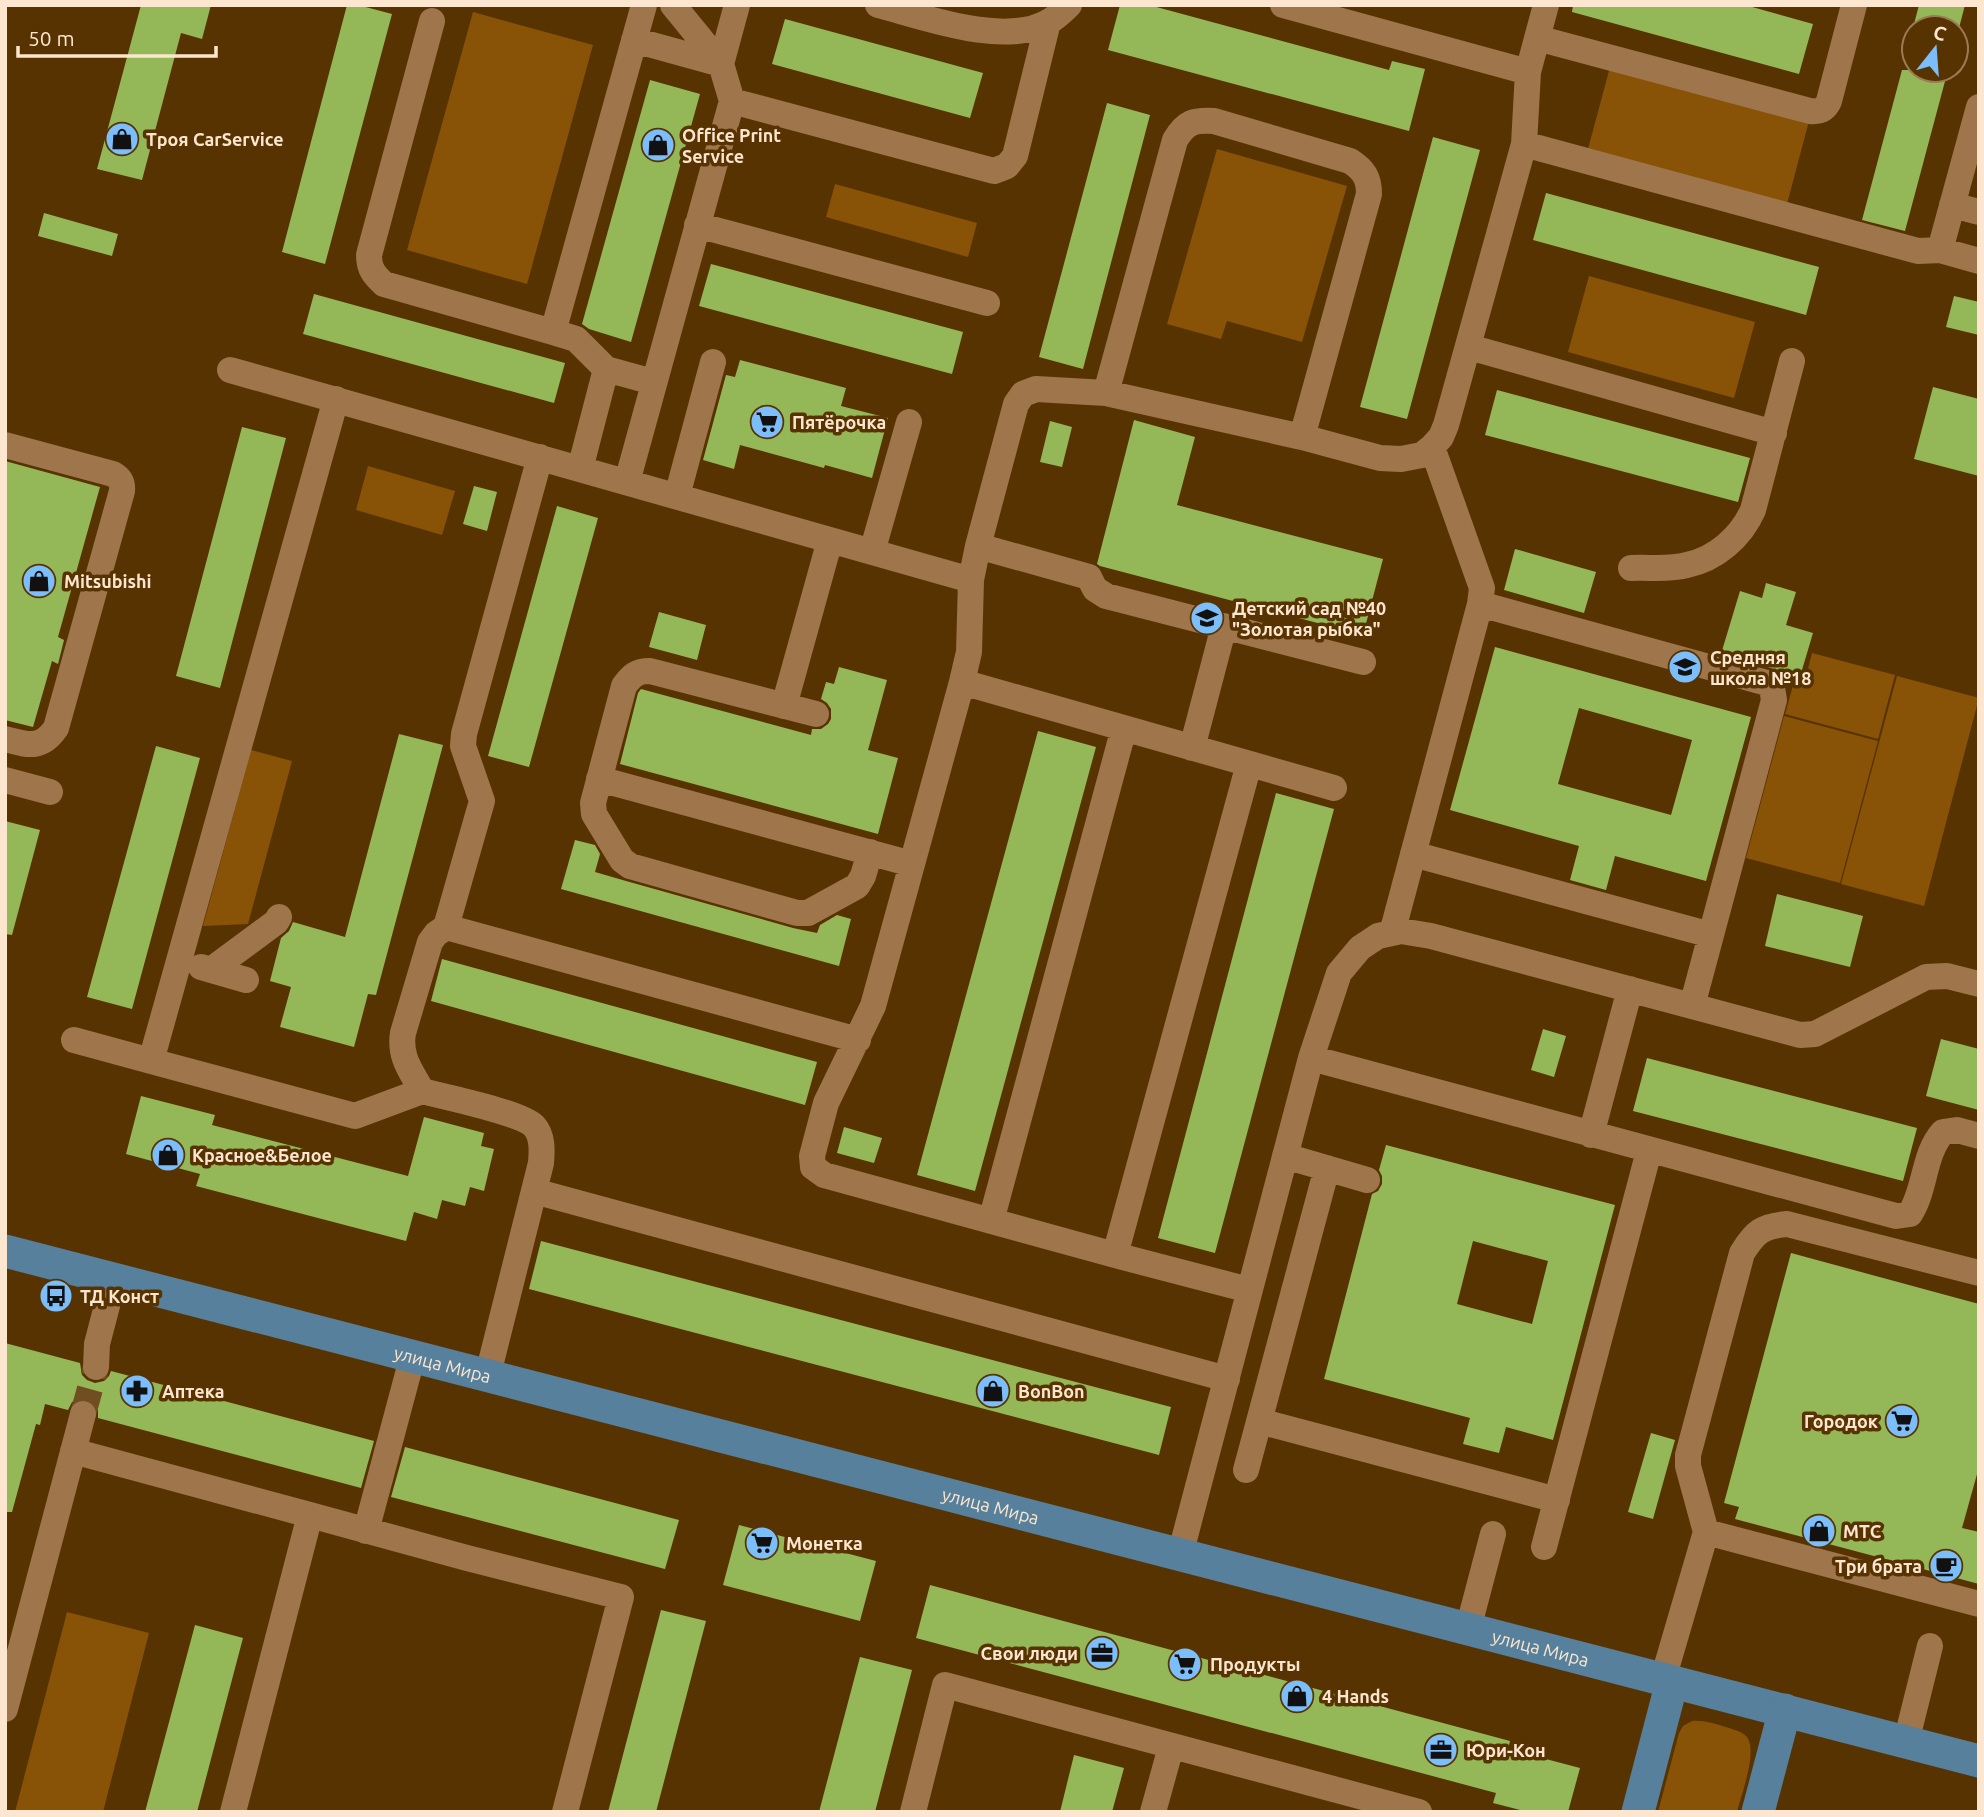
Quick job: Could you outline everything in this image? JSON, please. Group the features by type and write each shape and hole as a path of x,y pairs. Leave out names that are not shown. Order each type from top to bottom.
{"main road":[{"name":"улица Мира","path":"5,1251 1979,1761"},
{"path":"1638,1812 1667,1680"},
{"path":"1758,1812 1784,1710"}],"lane":[{"path":"554,332 644,5"},
{"path":"627,482 732,101 721,64 673,5"},
{"path":"721,64 737,5"},
{"path":"878,5 958,26 1003,32 1026,30 1048,22 1069,5"},
{"path":"1283,5 1528,72"},
{"path":"1249,1290 824,1175 813,1167 812,1156 832,1087 873,1006 962,682 969,652 971,580 1016,404 1023,394 1036,389 1106,393 1302,437 1380,458 1401,459 1422,455 1433,447 1446,425 1524,144 1528,72 1546,5"},
{"path":"1537,38 1818,112 1826,107 1829,101 1854,5"},
{"path":"432,22 369,256 369,266 374,276 384,284 576,339 606,369 653,382"},
{"path":"732,101 994,171 1007,166 1015,156 1048,22"},
{"path":"634,40 721,64"},
{"path":"1940,250 1979,107"},
{"path":"1106,393 1175,140 1183,127 1198,120 1214,121 1350,161 1361,168 1369,180 1369,194 1302,437"},
{"path":"1524,144 1918,251 1940,250 1979,261"},
{"path":"1952,205 1979,212"},
{"path":"697,225 987,303"},
{"path":"1469,347 1774,433"},
{"path":"1632,568 1685,566 1704,560 1731,541 1747,524 1792,361"},
{"path":"677,496 713,362"},
{"path":"580,468 606,369"},
{"path":"230,370 971,580"},
{"path":"151,1060 336,400"},
{"path":"872,552 909,422"},
{"path":"5,445 113,474 122,483 122,491 57,728 41,743 30,745 5,739"},
{"path":"1392,933 1480,604 1482,588 1433,447"},
{"path":"422,1091 404,1057 401,1046 403,1033 430,942 446,927 482,801 463,746 464,733 540,457"},
{"path":"784,706 830,540"},
{"path":"978,546 1089,577 1095,589 1106,596 1363,662"},
{"path":"1480,604 1767,683 1772,688 1774,700 1692,1006"},
{"path":"1192,748 1224,626"},
{"path":"816,714 650,671 638,671 624,685 593,803 594,814 622,860 630,866 797,913 808,913 857,886 870,852"},
{"path":"962,682 1334,788"},
{"path":"991,1221 1124,728"},
{"path":"1115,1255 1249,764"},
{"path":"599,779 912,864"},
{"path":"5,780 50,792"},
{"path":"1413,854 1711,935"},
{"path":"211,970 279,917"},
{"path":"446,927 858,1040"},
{"path":"1180,1555 1323,1017 1339,973 1360,948 1378,936 1401,931 1431,936 1800,1035 1815,1034 1926,977 1947,975 1979,984"},
{"path":"179,961 246,980"},
{"path":"1591,1135 1630,989"},
{"path":"74,1040 355,1116 422,1091 520,1117 535,1127 542,1145 541,1163 488,1374"},
{"path":"1311,1058 1896,1216 1910,1214 1918,1202 1934,1142 1943,1132 1957,1130 1979,1136"},
{"path":"1544,1547 1649,1151"},
{"path":"1285,1156 1367,1180"},
{"path":"1246,1470 1327,1168"},
{"path":"534,1191 1227,1379"},
{"path":"1667,1680 1706,1532 1688,1466 1688,1455 1742,1253 1753,1235 1770,1225 1787,1224 1979,1273"},
{"path":"96,1367 97,1344 114,1279"},
{"path":"366,1531 413,1355"},
{"path":"5,1709 83,1414"},
{"path":"1259,1421 1557,1500"},
{"path":"73,1451 621,1597 565,1812"},
{"path":"233,1812 310,1515"},
{"path":"1706,1532 1979,1604"},
{"path":"1468,1629 1493,1534"},
{"path":"1906,1742 1930,1646"},
{"path":"913,1812 945,1685 1419,1812"},
{"path":"1153,1812 1171,1746"}],"shaded area":[{"path":"473,12 593,45 527,284 407,250"},
{"path":"1610,67 1809,121 1787,204 1588,149"},
{"path":"1217,149 1347,186 1302,342 1227,321 1221,339 1167,324"},
{"path":"835,184 977,223 968,257 826,217"},
{"path":"1589,276 1755,322 1734,398 1568,352"},
{"path":"368,466 455,491 442,535 356,510"},
{"path":"1812,653 1895,675 1878,739 1785,714 1794,682 1804,684"},
{"path":"1897,676 1979,698 1924,906 1841,884"},
{"path":"1784,716 1878,741 1840,883 1746,858"},
{"path":"251,750 292,761 248,924 203,926"},
{"path":"67,1612 149,1633 103,1812 15,1812"},
{"path":"1692,1721 1709,1722 1736,1730 1750,1742 1750,1761 1737,1812 1658,1812 1679,1733 1683,1726"}],"building":[{"path":"141,5 211,5 202,39 181,33 142,180 97,169"},
{"path":"347,5 358,5 392,14 325,264 282,252"},
{"path":"1120,5 1149,5 1389,70 1392,61 1425,69 1409,131 1108,50"},
{"path":"1573,5 1745,5 1813,24 1799,74 1572,12"},
{"path":"1919,5 1965,5 1963,14 1917,14"},
{"path":"785,19 983,73 970,118 772,64"},
{"path":"1900,78 1900,84 1944,84 1905,231 1862,220"},
{"path":"650,80 700,94 631,342 589,329 582,324"},
{"path":"1107,103 1150,115 1083,369 1039,357"},
{"path":"1433,137 1480,150 1407,419 1360,407"},
{"path":"1546,193 1819,267 1806,315 1533,240"},
{"path":"44,213 118,234 112,256 38,236"},
{"path":"711,264 963,332 952,374 699,306"},
{"path":"314,294 565,363 554,403 303,334"},
{"path":"1954,296 1979,302 1979,335 1946,327"},
{"path":"740,360 846,388 841,406 888,418 872,478 740,445 734,469 703,460 726,375 735,377"},
{"path":"1933,387 1979,399 1979,476 1914,459"},
{"path":"1497,390 1750,458 1738,502 1485,435"},
{"path":"1134,420 1195,437 1177,505 1383,559 1363,635 1097,564"},
{"path":"1050,421 1072,427 1062,467 1040,462"},
{"path":"242,427 286,438 220,688 176,676"},
{"name":"Mitsubishi","path":"5,461 100,487 58,637 64,640 58,664 52,661 33,727 5,720"},
{"path":"474,486 497,492 487,531 463,524"},
{"path":"557,506 598,518 529,767 488,756"},
{"path":"1515,549 1596,572 1584,613 1504,590"},
{"path":"1766,583 1796,592 1786,625 1813,633 1799,680 1781,675 1771,668 1721,654 1740,591 1762,598"},
{"path":"659,612 706,625 697,660 649,647"},
{"path":"1495,647 1751,717 1706,881 1615,856 1606,890 1570,880 1579,846 1450,810","holes":["1579,708 1692,740 1671,815 1558,784"]},
{"path":"839,667 887,680 868,750 898,758 878,834 620,764 641,689 811,735 812,729 821,729 831,719 831,709 821,699 826,682 834,684"},
{"path":"1038,731 1096,747 975,1191 917,1175"},
{"path":"399,734 443,745 376,995 368,994 354,1047 280,1027 291,987 270,981 281,938 289,931 293,922 345,937"},
{"path":"156,746 200,758 132,1009 87,997"},
{"path":"1276,793 1334,809 1215,1253 1158,1238"},
{"path":"5,821 40,830 12,935 5,934"},
{"path":"575,840 595,845 600,854 595,872 626,881 817,933 820,925 837,915 851,919 839,966 561,889"},
{"path":"1777,894 1863,916 1850,967 1765,946"},
{"path":"442,959 817,1062 805,1105 431,1001"},
{"path":"1543,1029 1566,1036 1554,1077 1531,1070"},
{"path":"1941,1039 1979,1049 1979,1110 1926,1096"},
{"path":"1647,1058 1917,1128 1903,1181 1633,1111"},
{"path":"141,1096 215,1115 212,1125 408,1176 424,1117 484,1133 481,1146 494,1149 484,1191 470,1187 465,1206 442,1200 437,1219 414,1212 406,1241 196,1186 200,1174 126,1154"},
{"path":"844,1127 882,1138 874,1163 837,1153"},
{"path":"1386,1145 1615,1205 1553,1440 1506,1427 1499,1453 1463,1444 1470,1418 1324,1379 1372,1194 1378,1191 1382,1184 1379,1170","holes":["1473,1241 1548,1261 1532,1324 1457,1304"]},
{"path":"541,1241 1171,1407 1159,1455 529,1289"},
{"path":"1791,1253 1979,1304 1979,1467 1962,1528 1979,1532 1979,1584 1735,1519 1739,1507 1724,1503"},
{"path":"5,1343 80,1363 82,1375 95,1383 104,1381 111,1371 374,1441 361,1488 98,1418 95,1403 80,1399 72,1402 68,1410 45,1404 40,1425 36,1424 12,1512 5,1512"},
{"path":"1651,1433 1675,1440 1653,1519 1628,1512"},
{"path":"405,1447 679,1520 665,1569 391,1497"},
{"path":"739,1525 876,1561 860,1621 723,1585"},
{"path":"930,1585 1510,1741 1508,1749 1580,1768 1568,1812 1528,1812 1493,1803 1496,1793 916,1638"},
{"path":"661,1610 706,1621 656,1812 608,1812"},
{"path":"195,1625 243,1638 197,1812 145,1812"},
{"path":"860,1657 912,1670 875,1812 819,1812"},
{"path":"1074,1755 1124,1768 1112,1812 1060,1812"}],"tunnel":[{"path":"83,1414 96,1367"}],"place":[{"name":"Троя CarService","path":"122,139"},
{"name":"Office Print Service","path":"658,145"},
{"name":"Пятёрочка","path":"767,422"},
{"name":"Mitsubishi","path":"39,581"},
{"name":"Детский сад №40 \"Золотая рыбка\"","path":"1207,618"},
{"name":"Средняя школа №18","path":"1685,667"},
{"name":"Красное&Белое","path":"168,1155"},
{"name":"ТД Конст","path":"56,1296"},
{"name":"Аптека","path":"137,1391"},
{"name":"BonBon","path":"993,1391"},
{"name":"Городок","path":"1902,1421"},
{"name":"МТС","path":"1819,1531"},
{"name":"Монетка","path":"762,1543"},
{"name":"Три брата","path":"1946,1566"},
{"name":"Свои люди","path":"1102,1653"},
{"name":"Продукты","path":"1185,1664"},
{"name":"4 Hands","path":"1297,1696"},
{"name":"Юри-Кон","path":"1441,1750"}]}
